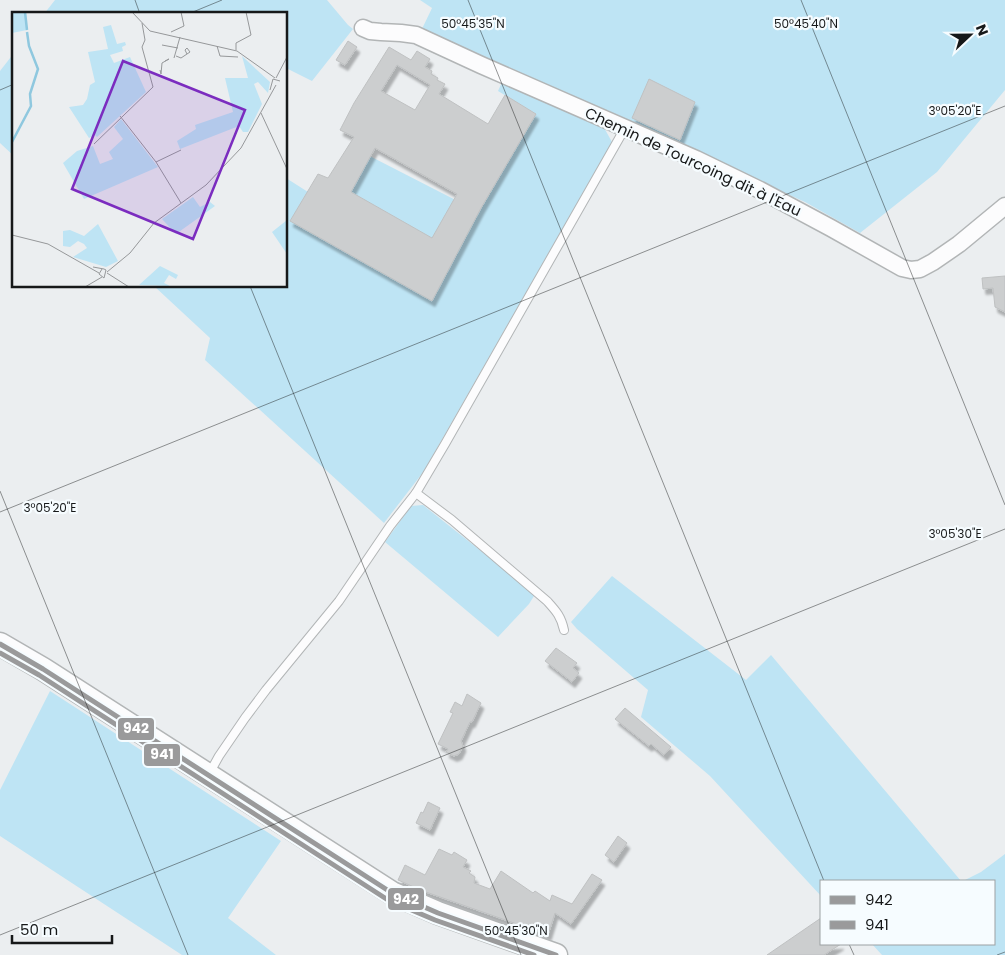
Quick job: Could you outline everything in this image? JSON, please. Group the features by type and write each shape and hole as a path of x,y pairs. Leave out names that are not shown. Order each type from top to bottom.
{"street":[{"name":"Chemin de Tourcoing dit à l'Eau","path":"363,28 370,31 416,35 488,69 696,159 832,228 902,268 910,270 920,269 933,262 960,244 1005,206"},
{"path":"0,644 43,669 392,893 438,913 556,955"}],"lane":[{"path":"208,775 245,718 335,606 390,526 416,493 626,128"},
{"path":"416,493 452,520 547,601 559,614 564,630"}],"shaded area":[{"path":"55,0 327,0 353,29 312,81 288,69 288,12 46,12"},
{"path":"420,0 1005,0 1005,90 937,172 860,233 805,202 421,31 432,8"},
{"path":"12,56 12,154 0,143 0,71"},
{"path":"503,80 602,124 612,142 424,471 384,523 205,360 210,338 156,288 288,288 288,179 319,199 354,148 479,212 536,114 498,91"},
{"path":"423,505 530,590 534,596 529,604 498,637 385,542 411,506"},
{"path":"612,576 746,680 771,655 960,880 820,880 820,895 710,776 641,717 648,690 571,622"},
{"path":"50,691 281,841 228,918 276,955 182,955 0,836 0,790"},
{"path":"1005,854 1005,955 882,955 873,945 995,945 995,880 965,880 981,872"}],"building":[{"path":"348,41 357,47 345,65 336,60"},
{"path":"389,47 411,60 417,51 430,59 425,67 432,71 431,74 438,78 437,80 445,84 439,94 488,124 505,95 536,114 481,208 432,301 290,221 318,174 328,178 354,137 340,130 354,103","holes":["397,65 430,85 415,110 381,91","375,148 457,194 432,238 351,192"]},
{"path":"649,79 695,102 680,140 632,118"},
{"path":"1005,276 1005,312 995,307 993,288 983,289 982,278"},
{"path":"556,648 577,663 573,668 579,673 572,682 545,661"},
{"path":"467,694 481,703 461,741 463,746 459,754 454,756 446,752 448,749 438,744 453,713 450,712 455,702 462,706"},
{"path":"625,708 671,747 664,755 651,744 649,746 615,719"},
{"path":"428,802 440,808 430,830 416,823"},
{"path":"618,836 627,843 614,862 605,855"},
{"path":"439,849 452,855 454,852 467,860 463,867 471,871 469,873 475,877 474,883 490,889 501,871 533,893 535,891 550,901 552,895 572,904 592,874 602,880 571,924 555,913 548,935 423,891 398,880 405,865 425,875"},
{"path":"820,919 820,945 839,945 824,955 767,955"}],"transit line":[{"name":"942","path":"0,644 43,669 392,893 438,913 556,955"},
{"name":"941","path":"0,653 39,675 388,900 435,920 534,955"}]}
